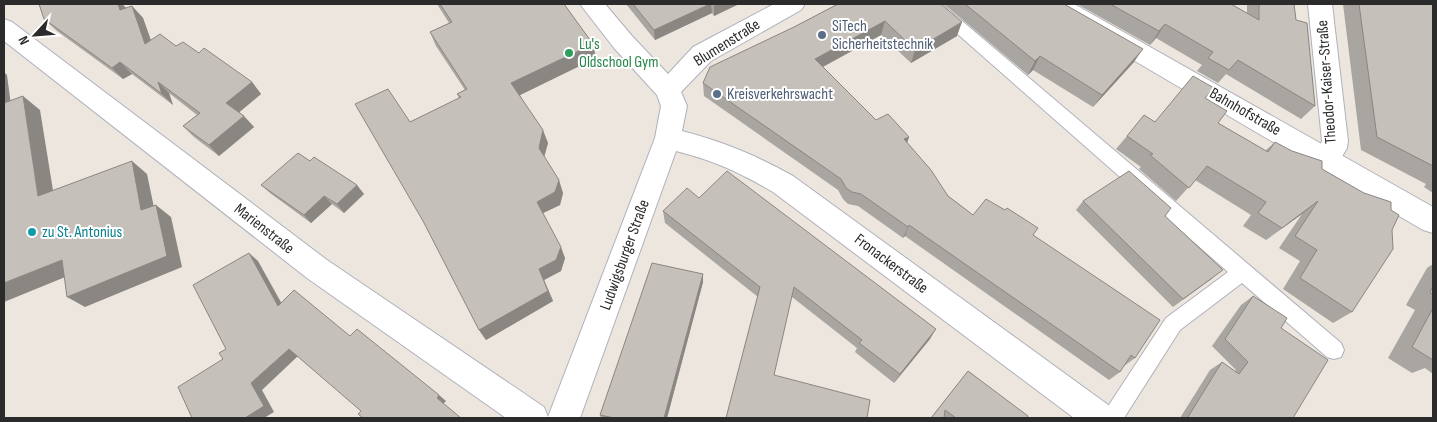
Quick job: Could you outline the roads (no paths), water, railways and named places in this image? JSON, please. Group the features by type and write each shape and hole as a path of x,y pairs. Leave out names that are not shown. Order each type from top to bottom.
{"street":[{"path":"592,4 623,42 668,90"},
{"name":"Blumenstraße","path":"668,90 702,54 793,4"},
{"name":"Bahnhofstraße","path":"1056,4 1433,221"},
{"name":"Theodor-Kaiser-Straße","path":"1320,4 1335,142 1334,148 1327,159"},
{"name":"Marienstraße","path":"4,28 317,269 533,418"},
{"name":"Ludwigsburger Straße","path":"564,418 668,138 674,106 668,90"},
{"name":"Fronackerstraße","path":"668,138 713,150 746,163 782,184 1100,418"}],"lane":[{"path":"933,4 1334,350"},
{"path":"1112,418 1173,324 1242,272"}],"place":[{"name":"SiTech Sicherheitstechnik","path":"822,35"},
{"name":"Lu's Oldschool Gym","path":"569,53"},
{"name":"Kreisverkehrswacht","path":"717,94"},
{"name":"zu St. Antonius","path":"32,232"}]}
